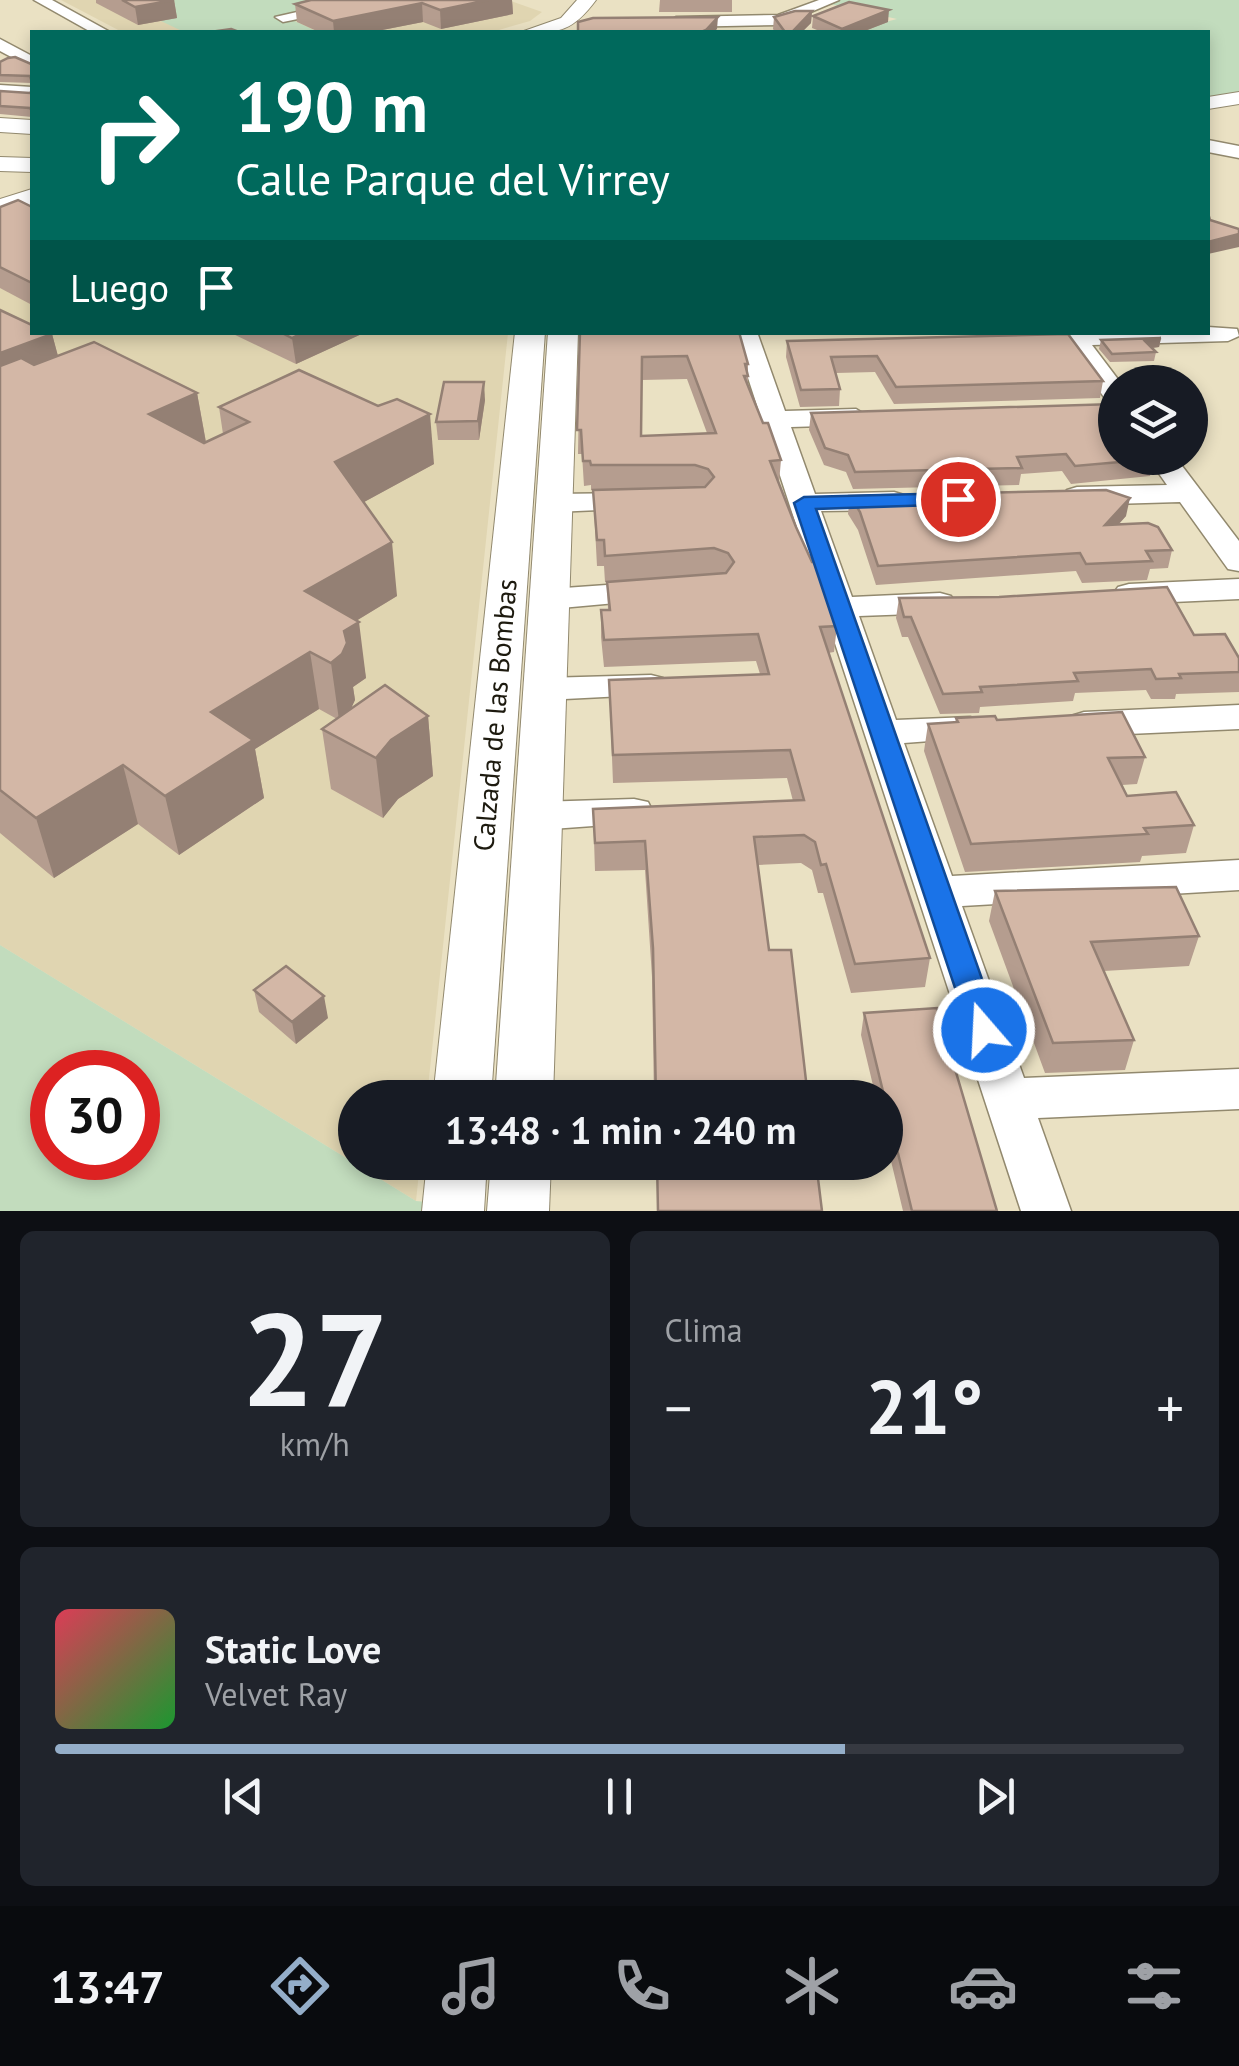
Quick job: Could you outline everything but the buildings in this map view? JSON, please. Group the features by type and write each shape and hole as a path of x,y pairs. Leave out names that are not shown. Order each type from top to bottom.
{"main road":[{"path":"567,29 587,0"},
{"path":"567,29 608,0"},
{"path":"1210,105 1239,98"},
{"path":"1210,106 1239,106"},
{"path":"0,125 30,127"},
{"path":"0,182 0,166 30,166"},
{"path":"0,192 30,184"},
{"path":"0,207 30,198"},
{"name":"Calzada de las Bombas","path":"464,1080 530,335"},
{"name":"Calzada de las Bombas","path":"525,1080 563,335"},
{"path":"453,1211 456,1180"},
{"path":"518,1211 520,1180"}],"street":[{"path":"41,0 98,30"},
{"path":"708,30 666,22 780,20 832,0"},
{"path":"283,16 349,4"},
{"path":"0,44 30,62"},
{"path":"0,62 30,63"},
{"path":"0,90 30,92"},
{"path":"1210,146 1239,152"},
{"path":"1210,314 1233,340"},
{"path":"1074,338 1098,383"},
{"path":"998,340 1233,340"},
{"path":"755,342 775,419 1046,1211"},
{"path":"775,419 888,416"},
{"path":"1175,475 1228,533 1239,562"},
{"path":"1054,497 1188,493"},
{"path":"804,503 919,500"},
{"path":"554,503 658,502"},
{"path":"1106,595 1239,589"},
{"path":"550,599 676,591"},
{"path":"839,607 972,601"},
{"path":"545,689 690,685"},
{"path":"1041,726 1239,717"},
{"path":"882,732 1001,728"},
{"path":"538,816 672,810"},
{"path":"937,892 1239,875"},
{"path":"1008,1099 1239,1090"}],"shaded area":[{"path":"61,0 508,0 542,12 530,21 499,30 118,30"},
{"path":"30,205 30,335 508,335 429,1080 338,1080 338,1153 0,945 0,214"},
{"path":"382,1180 418,1180 416,1201"}],"green space":[{"path":"175,0 356,1 282,15 314,30 180,30 161,21 175,17 136,7"},
{"path":"841,0 1239,0 1239,97 1210,99 1210,30 855,30 897,19 830,4"},
{"path":"0,945 338,1153 338,1180 382,1180 416,1201 451,1204 450,1211 0,1211"}],"route":[{"path":"958,499 804,503 984,1030"}]}
